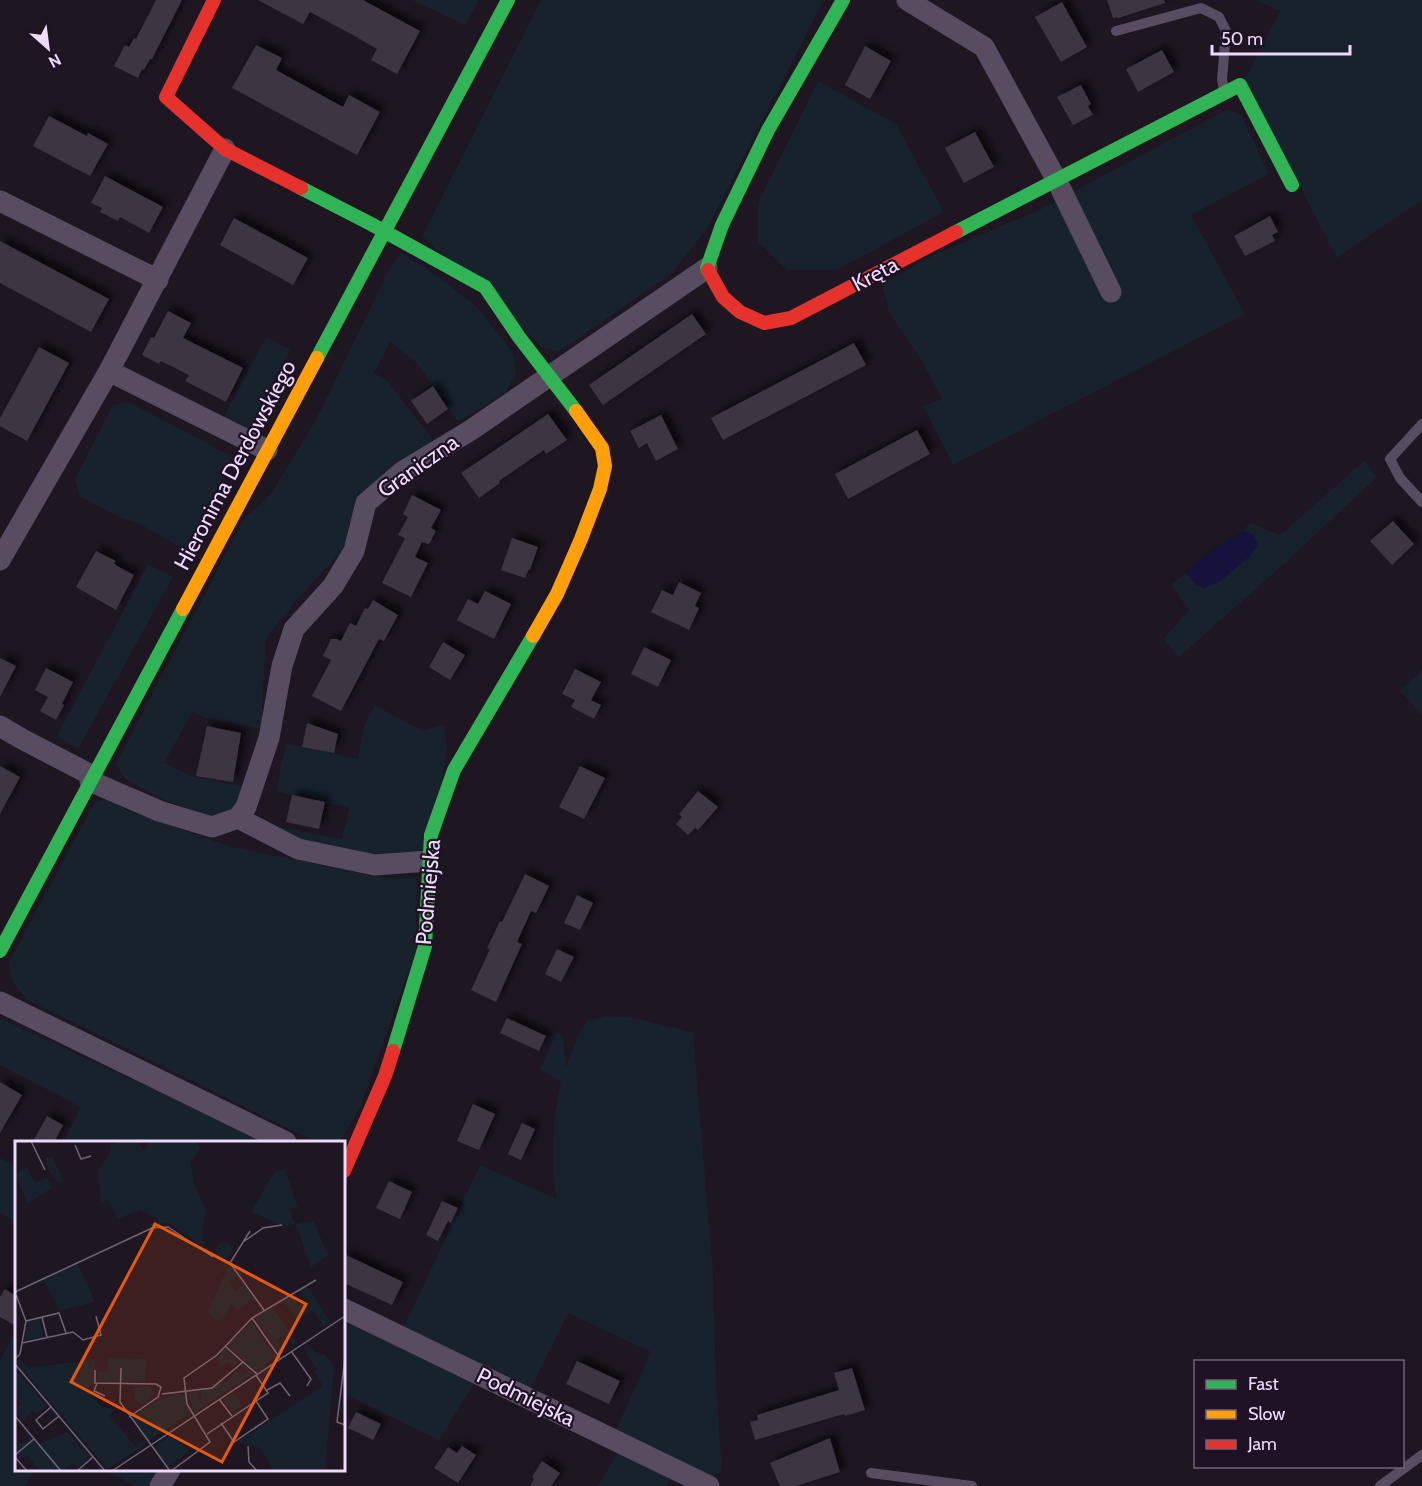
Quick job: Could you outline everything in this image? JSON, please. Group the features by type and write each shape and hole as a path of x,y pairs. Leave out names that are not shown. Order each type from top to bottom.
{"street":[{"path":"214,0 166,97 225,149 384,231 485,287 549,376 707,268 722,225 768,130 843,0"},
{"name":"Hieronima Derdowskiego","path":"0,951 508,0"},
{"path":"907,0 984,47 1056,179 1111,292"},
{"path":"1225,92 1240,85 1292,185"},
{"name":"Kręta","path":"707,268 723,297 740,312 764,323 790,318 1225,92"},
{"path":"0,560 109,371 225,149"},
{"path":"0,201 158,280"},
{"path":"109,371 267,450"},
{"name":"Podmiejska","path":"345,1169 385,1076 425,946 431,835 454,770 557,594 596,499 605,466 602,448 549,376"},
{"name":"Graniczna","path":"238,819 246,807 269,738 282,666 294,629 333,586 354,551 366,503 402,472 471,430 549,376"},
{"path":"0,726 92,778 159,811 212,827 238,819 298,849 375,865 429,861"},
{"path":"0,1002 282,1141"},
{"name":"Podmiejska","path":"345,1309 710,1486"},
{"path":"160,1486 169,1471"}],"lane":[{"path":"1116,31 1201,8 1219,17 1226,31 1222,80 1225,92"},
{"path":"1422,424 1390,459 1400,478 1422,501"},
{"path":"1380,1486 1422,1455"},
{"path":"871,1473 972,1486"}],"shaded area":[{"path":"412,0 479,0 465,25"},
{"path":"541,0 824,0 707,229 671,274 560,351 543,348 422,236"},
{"path":"1255,0 1422,0 1422,200 1337,258 1245,80 1280,11"},
{"path":"818,81 896,124 944,212 837,270 787,270 758,242 758,203"},
{"path":"1228,109 1241,114 1269,174 1191,215 1245,314 953,465 923,406 942,399 919,356 889,313 882,284 931,256 1037,211"},
{"path":"402,253 440,278 477,307 514,354 516,373 506,392 458,422 417,363 390,342 374,373 386,379 433,440 367,493 342,551 293,604 266,639 261,729 205,718 193,711 164,763 191,776 249,788 237,813 220,820 159,798 124,778 116,764 244,519 271,494 317,418 390,267"},
{"path":"266,337 290,349 248,431 223,418"},
{"path":"129,402 233,457 186,550 140,524 119,517 79,496 75,479 113,405"},
{"path":"1364,461 1377,477 1179,657 1163,639 1189,610 1171,585 1186,572 1194,583 1204,588 1218,582 1250,556 1254,535 1243,531 1250,523 1280,535"},
{"path":"1243,531 1254,535 1258,545 1250,556 1218,583 1204,588 1194,583 1186,572 1214,549"},
{"path":"148,564 173,577 78,749 57,736"},
{"path":"1422,670 1422,715 1400,691"},
{"path":"375,705 422,731 444,724 447,748 442,781 426,849 381,861 295,839 279,827 342,839 349,808 276,791 286,743 358,759 364,726"},
{"path":"107,799 131,812 232,847 390,879 417,877 416,950 361,1105 340,1141 320,1141 300,1134 27,1000 12,981 9,962 95,802"},
{"path":"606,1016 634,1018 693,1032 713,1273 716,1381 722,1472 709,1477 615,1432 651,1352 568,1313 530,1390 403,1329 480,1165 557,1199 553,1174 554,1121 561,1081 540,1070 556,1033 563,1036 566,1067 579,1033 588,1020"},
{"path":"0,1018 264,1141 64,1141 81,1107 0,1065"},
{"path":"0,1158 15,1166 15,1221 0,1213"},
{"path":"345,1318 475,1382 439,1440 345,1394"},
{"path":"13,1337 15,1338 15,1471 33,1471 25,1486 0,1486 0,1360"},
{"path":"618,1452 670,1477 667,1486 598,1486"},
{"path":"105,1471 160,1471 151,1486 136,1486"}],"building":[{"path":"156,0 182,0 152,59 144,70 142,69 138,78 114,66 125,45 129,47 134,38 136,39"},
{"path":"258,0 363,0 420,31 397,74 371,60 377,49 310,12 303,24"},
{"path":"1107,0 1164,0 1165,3 1113,18"},
{"path":"1062,2 1087,47 1061,62 1035,17"},
{"path":"256,45 282,58 276,70 343,107 349,95 380,112 357,155 232,88"},
{"path":"865,46 891,61 870,99 845,85"},
{"path":"1162,50 1174,72 1138,92 1126,69"},
{"path":"1081,85 1091,104 1088,106 1093,115 1073,125 1057,97"},
{"path":"49,116 108,144 90,176 33,146"},
{"path":"975,132 994,167 964,183 945,148"},
{"path":"105,176 163,207 149,233 120,217 118,221 100,212 102,208 91,203"},
{"path":"1270,216 1278,232 1272,235 1275,241 1245,256 1234,236"},
{"path":"234,218 308,258 293,285 220,245"},
{"path":"0,241 109,299 91,332 0,283"},
{"path":"168,311 191,323 183,338 243,368 226,402 185,381 189,375 161,361 159,364 142,355"},
{"path":"692,314 706,334 603,405 589,385"},
{"path":"854,343 866,365 723,440 711,418"},
{"path":"39,347 69,363 27,441 0,426 0,418"},
{"path":"433,386 448,409 427,424 411,401"},
{"path":"548,414 567,440 546,454 544,450 479,498 461,473"},
{"path":"661,415 678,449 656,461 647,443 639,448 630,431"},
{"path":"917,430 930,454 848,499 835,474"},
{"path":"412,495 441,510 431,528 436,531 429,544 422,542 415,557 428,563 411,597 382,583 405,538 398,535 408,517 403,514"},
{"path":"1393,521 1414,544 1392,565 1370,541"},
{"path":"512,538 538,547 525,578 501,570"},
{"path":"96,551 116,561 114,563 117,566 134,575 116,610 76,587"},
{"path":"679,582 701,593 695,606 699,608 689,630 651,612 662,590 673,595"},
{"path":"485,591 511,604 494,639 457,620 468,599 478,604"},
{"path":"373,600 398,615 384,641 379,639 341,711 312,696 331,660 323,656 331,639 341,641 350,623 356,626 365,608 368,609"},
{"path":"443,642 465,655 450,680 429,667"},
{"path":"644,647 671,660 658,687 631,674"},
{"path":"0,658 16,666 0,697"},
{"path":"46,668 73,682 56,720 40,711 48,697 35,690"},
{"path":"575,669 601,682 591,700 601,705 594,719 571,707 575,700 562,694"},
{"path":"307,723 338,734 334,753 302,747"},
{"path":"207,726 241,733 233,782 196,776"},
{"path":"0,766 20,777 0,814"},
{"path":"580,766 605,778 584,819 559,807"},
{"path":"698,791 718,807 698,830 695,828 688,835 676,824 682,817 679,814"},
{"path":"292,795 325,802 319,829 286,822"},
{"path":"525,874 549,886 536,913 531,911 517,942 522,944 496,1002 471,990 490,949 487,948"},
{"path":"577,895 593,903 580,930 564,923"},
{"path":"557,949 574,957 561,982 545,974"},
{"path":"507,1018 546,1036 539,1051 500,1033"},
{"path":"0,1082 22,1095 0,1133"},
{"path":"473,1104 495,1114 479,1150 457,1141"},
{"path":"47,1116 63,1125 55,1141 33,1141"},
{"path":"522,1123 535,1129 521,1160 508,1154"},
{"path":"389,1181 412,1192 400,1219 376,1208"},
{"path":"442,1201 458,1208 451,1223 448,1221 438,1241 426,1235"},
{"path":"345,1254 403,1282 392,1305 345,1283"},
{"path":"5,1289 15,1295 15,1325 0,1317 0,1297"},
{"path":"577,1361 620,1381 609,1404 566,1384"},
{"path":"852,1368 865,1410 755,1440 750,1422 758,1420 757,1415 839,1390 834,1373"},
{"path":"356,1412 381,1424 373,1440 348,1428"},
{"path":"830,1438 840,1472 796,1486 780,1486 770,1463"},
{"path":"462,1446 476,1455 458,1483 434,1468 448,1447 457,1453"},
{"path":"542,1461 560,1473 551,1486 530,1486 534,1479 532,1477"}],"traffic: fast":[{"path":"317,358 508,0"},
{"path":"708,270 722,225 768,130 843,0"},
{"path":"956,232 1240,85 1292,185"},
{"path":"301,188 485,287 519,337 576,411"},
{"path":"0,951 183,609"},
{"path":"393,1051 425,946 431,835 454,770 533,636"}],"traffic: slow":[{"path":"183,609 317,358"},
{"path":"533,636 557,594 581,539 600,489 605,466 602,448 576,411"}],"traffic: jam":[{"path":"214,0 166,97 225,149 301,188"},
{"path":"708,270 723,297 740,312 764,323 791,318 956,232"},
{"path":"345,1169 385,1076 393,1051"}]}
